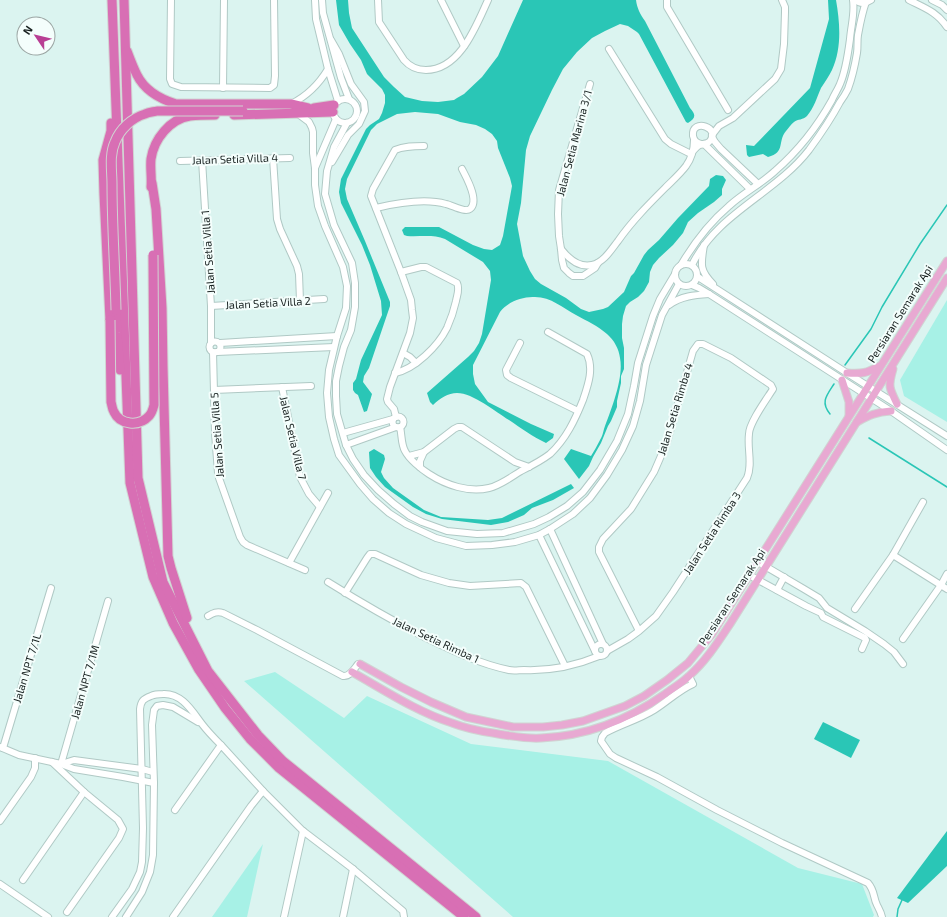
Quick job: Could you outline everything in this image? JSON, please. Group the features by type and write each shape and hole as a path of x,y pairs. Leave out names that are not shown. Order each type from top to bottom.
{"highway":[{"path":"112,0 130,483 153,578 173,623 199,670 225,708 250,739 278,768 464,917"},
{"path":"124,0 138,478 163,582 208,671 258,735 283,761 476,917"},
{"path":"125,46 137,75 142,83 153,94 167,101 176,104 291,104 308,108"},
{"path":"113,57 110,81 111,131 103,160 110,320 111,402 113,411 117,416 125,422 131,423 143,421 152,412 154,405 150,208 152,183"},
{"path":"127,401 121,384 117,333 112,206 112,151 116,140 126,125 134,119 157,111 243,111 308,108 335,109"},
{"path":"208,671 184,611 170,568 168,556 162,367 162,308 156,209 152,183 151,160 156,143 166,129 179,120 190,116 297,113 335,109"}],"main road":[{"name":"Persiaran Semarak Api","path":"360,664 419,696 455,713 466,717 513,727 543,728 583,721 625,706 644,696 688,663 712,634 947,260"},
{"name":"Persiaran Semarak Api","path":"352,672 426,712 451,723 480,731 514,737 541,738 574,734 615,722 650,705 689,676 714,648 947,278"},
{"path":"894,363 890,382 891,390 897,404"},
{"path":"847,373 864,373 880,366"},
{"path":"842,380 849,402 849,415"},
{"path":"857,422 879,412 891,411"}],"street":[{"path":"171,0 170,79 172,84 180,87 223,88 270,88 274,84 274,0"},
{"path":"223,88 224,0"},
{"path":"315,0 316,19 328,69 335,109 340,122 351,121 355,118 357,109 352,101 348,99 341,99 335,109 316,168"},
{"path":"322,0 331,40 348,99"},
{"path":"378,0 379,22 404,60 409,66 425,70 445,66 454,58 464,46 477,25 488,0"},
{"path":"441,0 464,46"},
{"path":"667,0 667,7 728,110 727,121"},
{"path":"692,152 702,144 709,142 719,126 739,112 775,79 780,69 784,44 785,7 782,0"},
{"path":"347,122 334,147 327,172 325,194 334,225 352,263 355,284 355,307 351,330 344,348 336,381 337,414 346,444 353,460 364,475 378,490 410,516 447,531 477,534 504,533 534,524 567,506 583,492 600,470 617,441 628,414 638,363 653,316 660,299 676,270 703,232 728,206 773,173 801,145 816,124 827,108 840,84 849,50 854,0 859,3 868,1"},
{"path":"909,0 936,14 942,19 947,27"},
{"path":"932,0 942,5 947,10"},
{"path":"692,265 696,256 718,228 794,167 808,151 835,112 848,88 857,52 858,36 863,10 868,1"},
{"path":"327,172 348,135 359,124 364,111 364,102 351,84 339,54 331,40"},
{"path":"609,50 666,140 671,144 692,152"},
{"path":"291,104 313,89 328,69"},
{"name":"Jalan Setia Marina 3/1","path":"564,268 559,236 559,190 590,84"},
{"path":"728,110 739,112"},
{"path":"297,113 309,122 314,132 313,153 316,168 318,206 343,267 347,286 346,308 334,347 329,370 327,393 329,417 334,439 340,455 360,484 373,499 389,513 406,524 436,538 466,546 515,542 539,535 550,529 573,514 590,498 607,475 622,450 633,426 640,401 646,365 662,315 679,284"},
{"path":"572,261 564,268 573,276 583,276 595,268 630,225 687,165 692,152 694,140 693,134 696,128 702,125 708,127 719,126"},
{"path":"708,127 715,142 767,189"},
{"path":"694,140 699,144 702,144 750,189"},
{"path":"398,427 392,423 395,418 394,409 387,399 410,333 413,318 411,300 371,196 373,189 394,150 413,146 424,146"},
{"path":"272,158 277,219 280,229 298,266 300,301"},
{"name":"Jalan Setia Villa 4","path":"180,161 290,158"},
{"name":"Jalan Setia Villa 1","path":"202,160 211,306 211,343"},
{"path":"376,208 395,203 416,201 441,203 460,209 470,209 473,205 471,187 462,169"},
{"path":"728,206 734,214"},
{"path":"705,244 702,264 703,270 720,292"},
{"path":"561,249 572,261 586,265 598,263"},
{"path":"675,274 676,281 685,287 692,285 697,280 697,270 692,265 681,265"},
{"path":"395,373 402,372 416,363 435,346 447,328 454,311 459,289 457,283 426,267 401,272"},
{"path":"698,276 720,292 947,436"},
{"path":"692,285 709,294 891,411 947,450"},
{"path":"666,307 674,301 682,298 694,295 709,294"},
{"name":"Jalan Setia Villa 2","path":"211,306 324,299"},
{"path":"398,427 405,453 414,462 437,479 470,489 490,488 500,484 544,458 557,446 575,421 590,378 591,366 587,354 548,332"},
{"path":"334,347 215,352 209,347 214,341 220,343 337,336"},
{"path":"215,352 221,348 220,343"},
{"path":"520,343 506,370 507,374 515,380 578,411"},
{"name":"Jalan Setia Rimba 4","path":"639,631 599,552 599,547 603,539 632,509 654,472 668,442 693,351 698,344 703,344 731,358 771,385 773,389"},
{"name":"Jalan Setia Villa 5","path":"215,352 214,390 219,478 240,537 247,546 305,570"},
{"path":"403,353 416,363"},
{"path":"214,390 311,386"},
{"name":"Jalan Setia Villa 7","path":"282,387 300,477 309,494 320,507"},
{"name":"Jalan Setia Rimba 3","path":"607,651 628,639 656,616 747,478 750,472 750,427 773,389"},
{"path":"343,433 395,418 401,417 403,419 404,424 398,427 346,444"},
{"path":"409,456 424,452 454,429 462,427 515,462 529,467"},
{"path":"420,467 420,461 424,452"},
{"path":"515,462 515,475"},
{"path":"289,563 328,493"},
{"path":"855,609 894,556 923,502"},
{"path":"539,535 597,654 604,656 607,651 606,647 603,644 550,529"},
{"path":"544,546 555,540"},
{"path":"345,593 370,554 375,554 421,575 449,583 470,586 521,583 526,587 565,666"},
{"path":"894,556 947,589"},
{"path":"758,562 819,598 827,608 884,644 903,664"},
{"path":"903,639 941,586 947,574"},
{"path":"749,575 821,614 823,617 865,638 866,640 862,649"},
{"path":"777,590 784,577"},
{"name":"Jalan Setia Rimba 1","path":"328,582 406,628 478,662 510,670 541,671 577,664 597,654"},
{"name":"Jalan NPT 7/1L","path":"2,747 51,588"},
{"name":"Jalan NPT 7/1M","path":"61,764 108,600"},
{"path":"821,614 827,608"},
{"path":"208,616 214,612 223,613 338,674 345,676 352,672 358,664 360,664"},
{"path":"597,654 595,649 598,645 603,644"},
{"path":"689,676 693,684 687,686 664,704 643,716 605,733 601,741 610,754 622,762 657,777 782,843 868,883 873,890 876,904 882,917"},
{"path":"112,917 132,889 140,872 142,862 142,769 140,709 141,702 154,694 168,694 176,696 184,701 203,726 263,791 303,831 353,869 403,911 404,917"},
{"path":"126,917 142,892 150,872 153,855 154,772 152,725 154,710 157,706 163,704 173,708 203,726"},
{"path":"175,810 221,745"},
{"path":"2,747 19,755 61,764 74,769 154,783"},
{"path":"0,821 31,776 35,768 35,758"},
{"path":"61,764 74,760 154,772"},
{"path":"52,762 84,792 118,820 123,829 119,838 67,912"},
{"path":"173,917 263,791"},
{"path":"23,880 84,792"},
{"path":"284,917 303,831"},
{"path":"343,917 353,869"},
{"path":"0,884 48,917"}],"shaded area":[{"path":"336,0 348,0 352,28 384,77 394,87 405,97 422,101 438,102 454,100 464,94 482,77 498,56 523,0 636,0 640,13 693,113 694,118 688,123 686,122 637,32 628,26 620,24 592,38 577,52 563,69 530,136 526,150 521,203 517,224 523,256 530,271 535,279 541,284 566,298 581,309 589,312 608,307 624,292 631,276 644,255 709,186 710,179 716,175 723,176 726,180 722,189 722,195 688,222 683,233 653,265 650,272 649,282 644,291 626,306 622,324 624,369 621,376 617,407 589,466 579,479 564,459 571,449 591,456 597,446 602,436 619,384 621,366 620,358 616,345 607,334 557,303 541,297 530,297 516,300 507,305 500,312 473,365 475,384 488,402 554,434 553,438 546,443 470,396 457,393 450,394 441,398 433,405 430,402 427,393 468,357 479,343 482,334 491,280 490,271 483,262 445,239 431,236 407,236 404,235 402,230 405,227 439,227 473,245 484,249 492,250 500,245 512,186 498,148 497,141 492,134 476,125 460,122 438,114 415,112 397,114 377,124 371,130 347,179 345,189 347,199 390,302 390,306 369,368 364,376 363,382 372,394 367,411 364,412 358,395 353,390 353,383 356,379 361,360 382,315 381,301 370,265 362,245 341,203 339,192 341,179 366,129 379,119 382,113 385,103 385,95 382,89 367,74 361,60 339,25"},
{"path":"828,0 836,0 839,26 839,44 832,70 821,88 809,113 802,119 793,123 786,131 777,152 768,157 763,154 749,157 747,155 746,145 754,146 810,88 829,19"},
{"path":"947,300 947,422 904,396 900,380"},
{"path":"374,449 384,455 385,459 381,472 393,488 424,510 441,517 488,520 502,518 571,484 574,488 553,500 532,508 524,515 508,522 491,525 442,519 426,514 413,507 385,487 370,468 369,452"},
{"path":"275,672 344,718 367,696 471,744 608,761 798,868 862,884 874,915 873,917 513,917 244,681"},
{"path":"823,722 860,740 851,758 814,739"},
{"path":"947,831 947,866 908,903 897,898"},
{"path":"263,844 247,917 212,917"}],"waterway":[{"path":"845,365 871,329 882,307 920,244 947,205"},
{"path":"830,414 825,406 825,402 827,395 834,384"},
{"path":"869,438 947,487"},
{"path":"897,917 898,909 902,900"}]}
